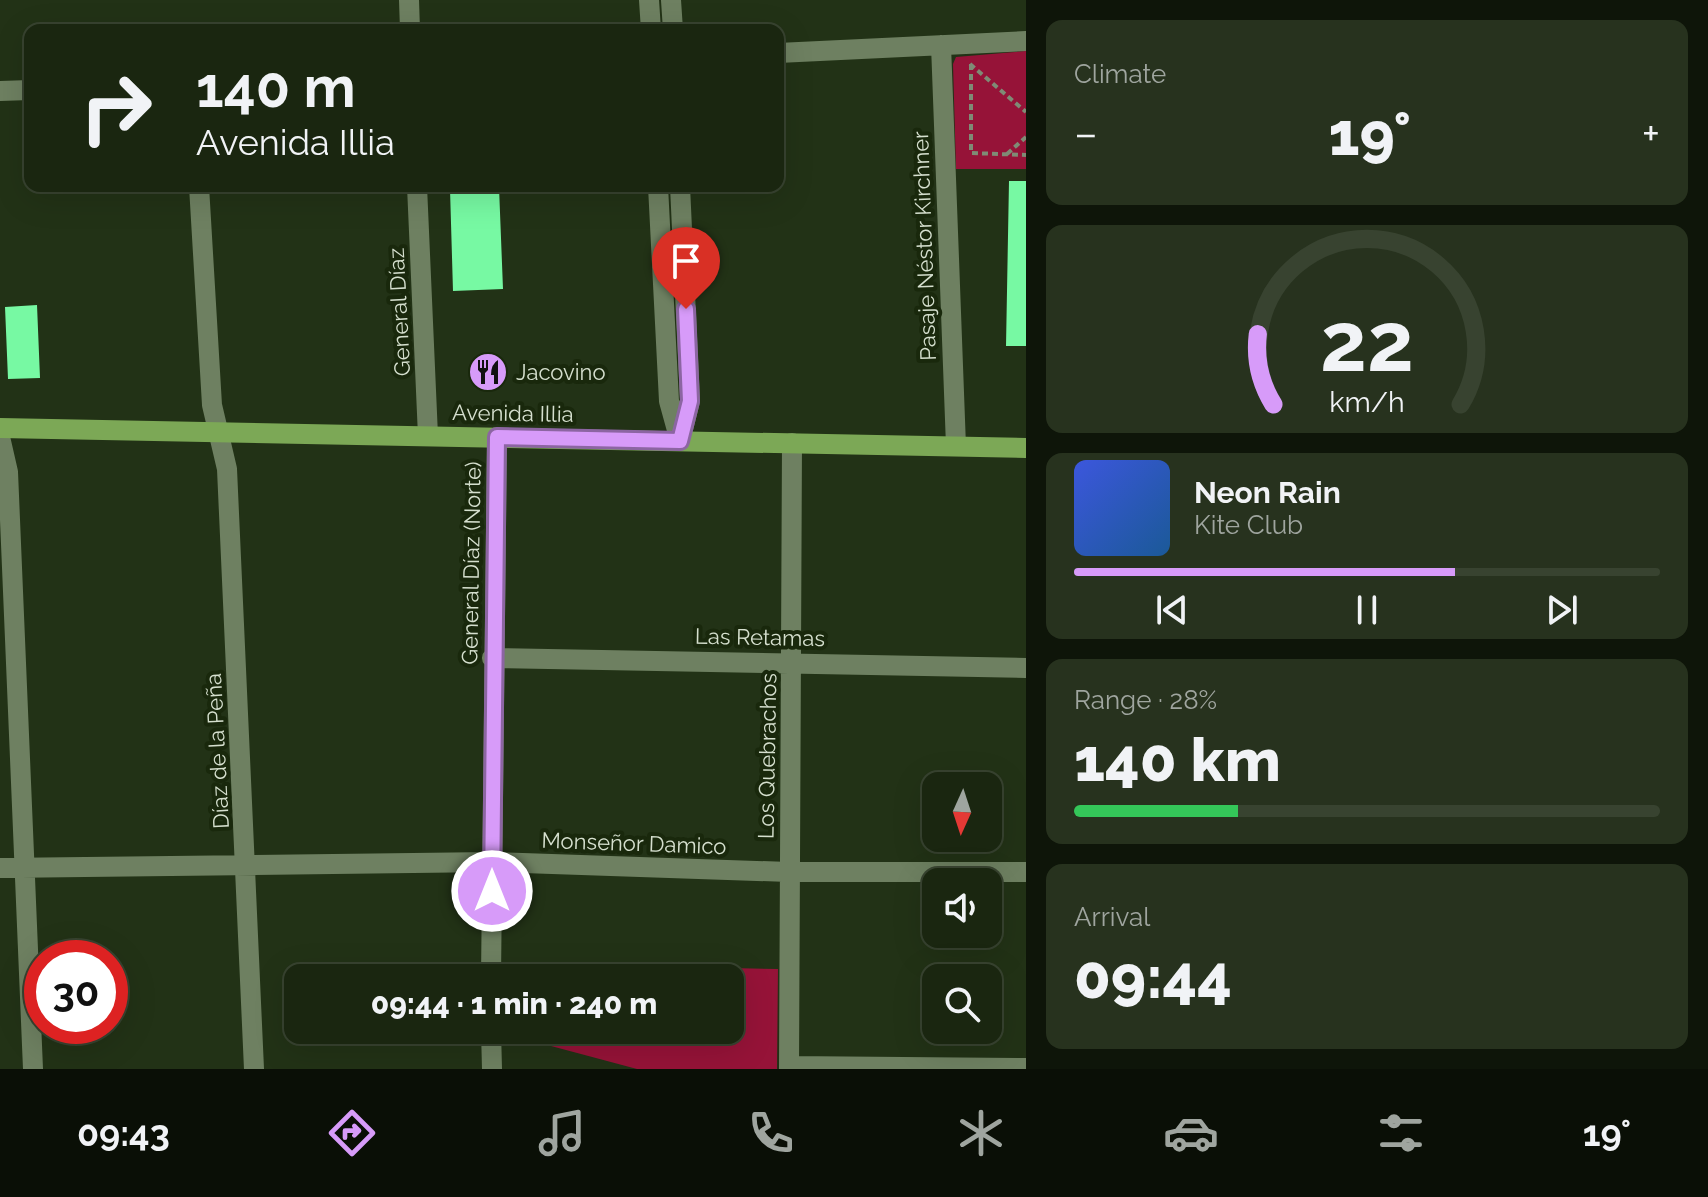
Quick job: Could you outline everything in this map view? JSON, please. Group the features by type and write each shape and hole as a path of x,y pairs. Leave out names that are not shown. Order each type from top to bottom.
{"main road":[{"name":"Avenida Illia","path":"0,428 1026,448"}],"street":[{"path":"409,0 410,24"},
{"path":"649,0 651,24"},
{"path":"671,0 673,24"},
{"path":"784,53 1026,41"},
{"name":"Pasaje Néstor Kirchner","path":"941,45 956,446"},
{"path":"0,91 24,90"},
{"name":"Díaz de la Peña","path":"199,192 212,405 227,469 254,1069"},
{"name":"General Díaz","path":"417,192 428,436"},
{"path":"658,192 669,401 680,441"},
{"path":"680,192 690,401 680,441"},
{"path":"0,437 8,472 33,1069"},
{"name":"General Díaz (Norte)","path":"491,964 492,658 497,437"},
{"name":"Los Quebrachos","path":"789,1068 792,443"},
{"name":"Las Retamas","path":"492,658 793,661 1026,668"},
{"name":"Monseñor Damico","path":"0,868 492,862 789,872 1026,872"},
{"path":"491,1044 492,1069"},
{"path":"789,1068 1026,1068"}],"path":[{"path":"941,45 970,64 1026,112"},
{"path":"970,64 984,64"},
{"path":"970,64 971,153 1026,155"},
{"path":"1007,155 1026,137"}],"shaded area":[{"path":"1026,51 1026,169 956,169 953,64 956,57"},
{"path":"744,968 778,969 777,1069 637,1069 543,1044 744,1044"}],"building":[{"path":"1009,181 1026,181 1026,346 1006,346"},
{"path":"450,192 499,192 503,289 453,291"},
{"path":"37,305 40,378 8,379 5,307"}],"place":[{"name":"Jacovino","path":"488,372"}],"route":[{"path":"492,891 492,658 497,437 680,441 690,401 686,309"}]}
